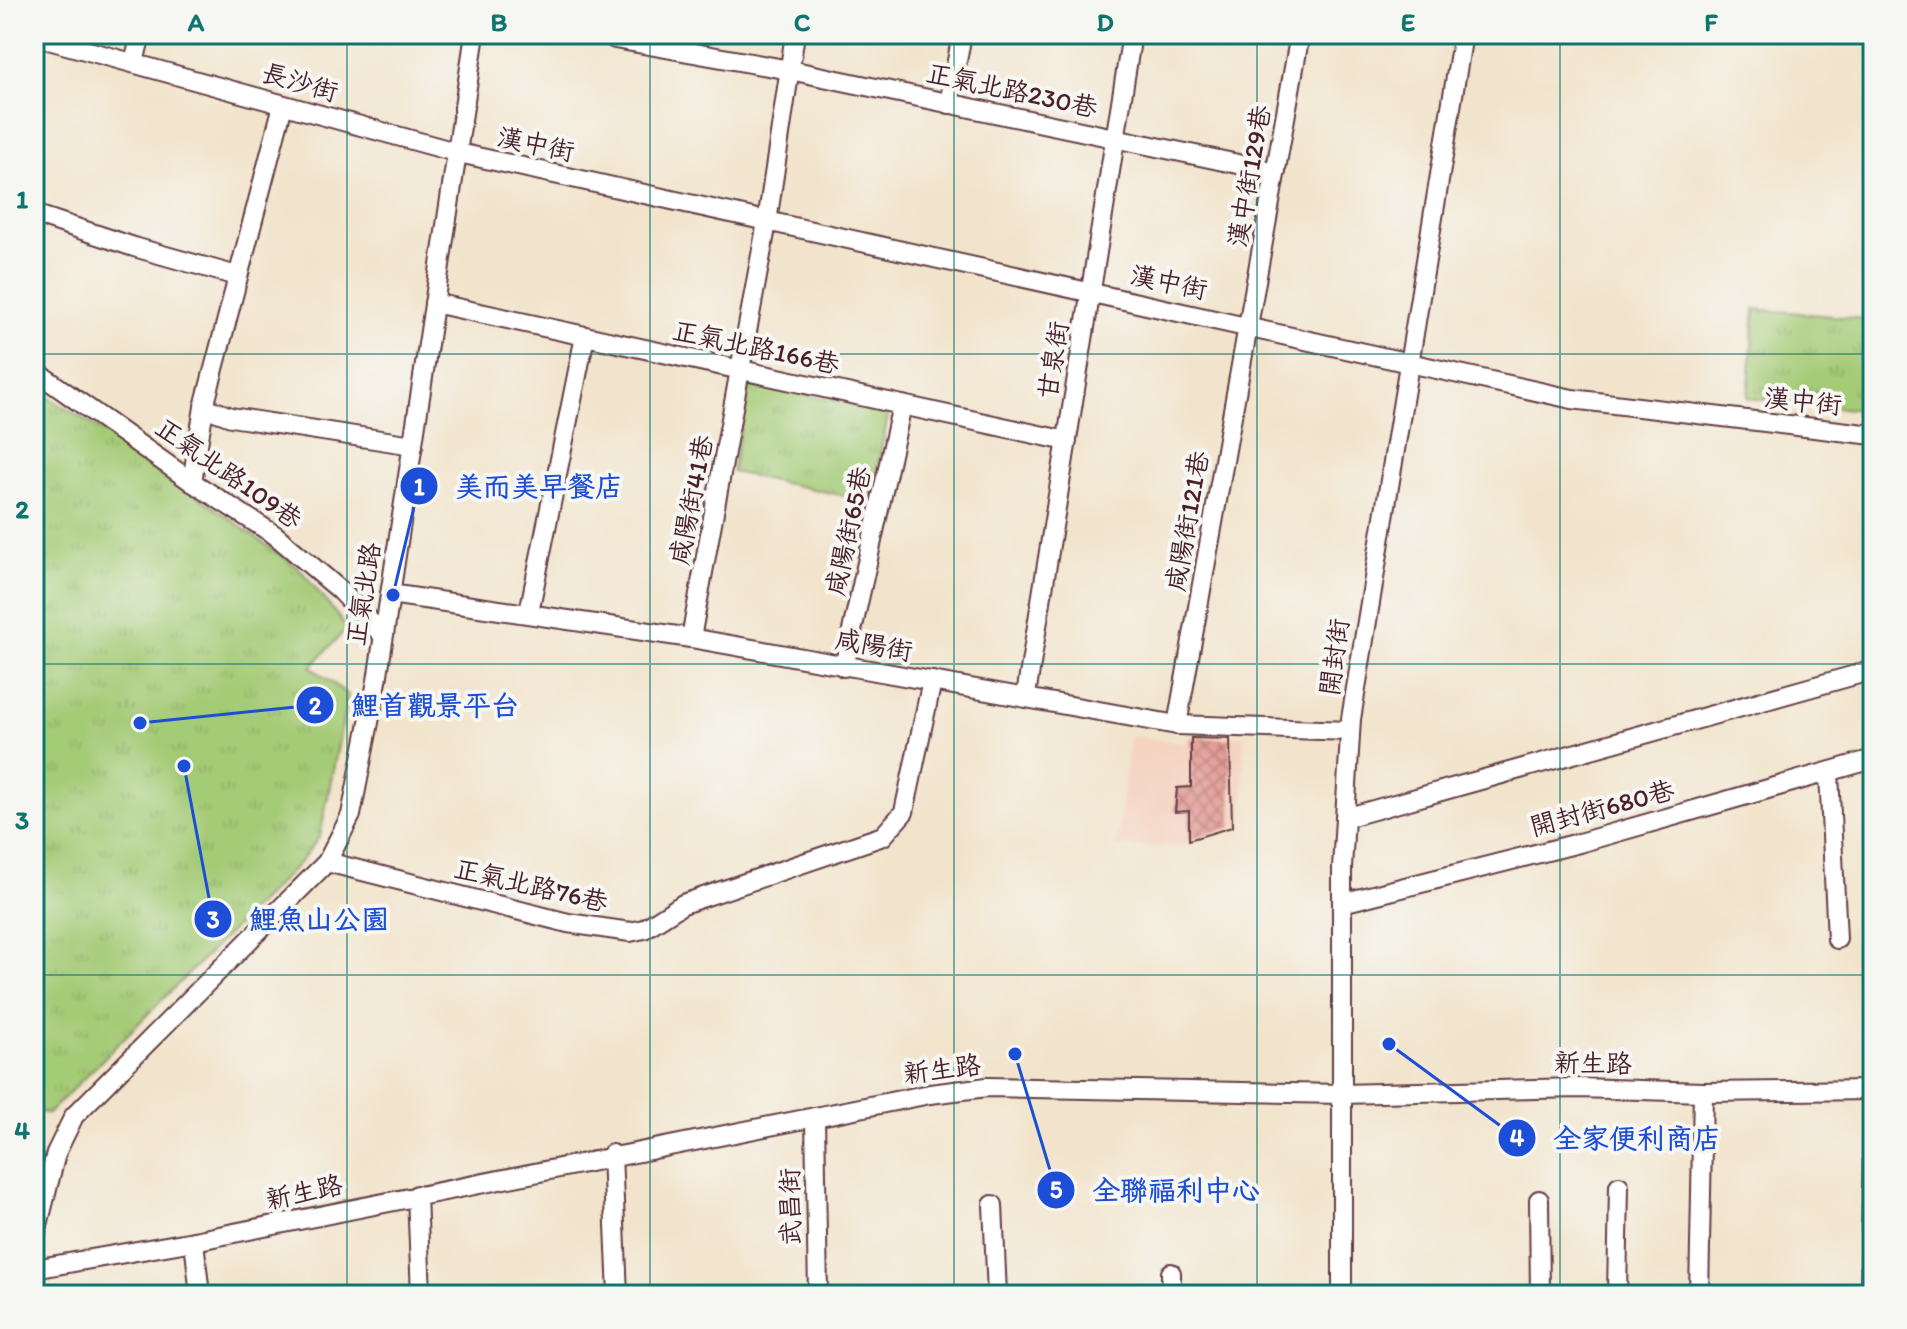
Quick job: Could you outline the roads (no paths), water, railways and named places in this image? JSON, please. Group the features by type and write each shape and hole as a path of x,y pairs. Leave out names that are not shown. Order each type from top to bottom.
{"street":[{"path":"134,63 141,34"},
{"name":"正氣北路","path":"34,1241 56,1153 74,1116 327,862 351,815 377,681 475,34"},
{"name":"咸陽街41巷","path":"691,638 742,371 795,34"},
{"path":"949,104 962,34"},
{"name":"甘泉街","path":"1026,695 1132,34"},
{"name":"漢中街129巷","path":"1249,326 1300,34"},
{"name":"開封街","path":"1342,1295 1342,903 1350,731 1463,34"},
{"name":"長沙街","path":"34,36 459,153"},
{"name":"正氣北路230巷","path":"615,37 790,70 1276,172"},
{"path":"192,482 204,407 283,105"},
{"name":"漢中街","path":"459,153 1572,399 1873,435"},
{"path":"34,214 237,276"},
{"name":"正氣北路166巷","path":"434,303 1067,441"},
{"name":"咸陽街121巷","path":"1177,725 1249,326"},
{"path":"529,612 585,336"},
{"name":"正氣北路109巷","path":"34,370 192,482 275,535 340,590 382,634"},
{"name":"咸陽街65巷","path":"844,667 902,405"},
{"path":"204,407 231,417 413,445"},
{"name":"咸陽街","path":"390,594 691,638 844,667 1026,695 1177,725 1350,731"},
{"path":"1345,818 1873,670"},
{"name":"正氣北路76巷","path":"327,862 568,923 630,932 644,929 683,904 869,842 895,824 904,812 932,681"},
{"name":"開封街680巷","path":"1342,903 1579,843 1873,759"},
{"path":"1829,773 1837,939"},
{"name":"新生路","path":"34,1269 194,1241 612,1154 930,1094 987,1087 1342,1094 1579,1088 1703,1092 1873,1090"},
{"path":"1699,1295 1703,1092"},
{"name":"武昌街","path":"815,1117 818,1295"},
{"path":"1870,1295 1873,1148"},
{"path":"612,1154 618,1295"},
{"path":"1617,1295 1619,1186"},
{"path":"417,1195 421,1295"},
{"path":"1539,1200 1540,1295"},
{"path":"993,1205 997,1295"},
{"path":"194,1241 200,1295"},
{"path":"1171,1273 1171,1295"}],"place":[{"name":"美而美早餐店","path":"393,595"},
{"name":"鯉首觀景平台","path":"140,723"},
{"name":"鯉魚山公園","path":"184,766"},
{"name":"全家便利商店","path":"1389,1044"},
{"name":"全聯福利中心","path":"1015,1054"}]}
